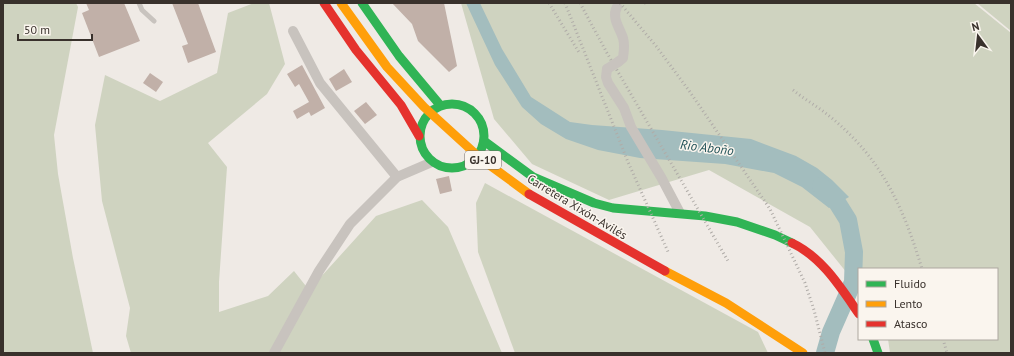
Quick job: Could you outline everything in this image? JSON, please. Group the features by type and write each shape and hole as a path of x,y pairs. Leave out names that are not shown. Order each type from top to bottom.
{"main road":[{"path":"324,3 356,50 401,104 419,136"},
{"name":"Carretera Xixón-Avilés","path":"341,3 387,67 424,107 480,158 532,197 726,303 803,353"},
{"path":"362,3 377,27 408,69 440,106"},
{"path":"453,103 467,107 477,116 483,128 484,141 480,152 473,160 464,166 453,168 442,167 432,162 425,155 420,146 420,126 431,110 440,106 453,103"},
{"path":"484,141 533,177 594,203 613,208 705,216 737,222 775,234 796,245 815,258 840,285 858,312"},
{"path":"873,340 878,353"}],"street":[{"path":"618,7 615,11 615,16 624,38 625,48 623,58 607,69 606,76 608,83 624,108 631,127 661,177 680,213"},
{"path":"293,31 320,83 397,177"},
{"path":"274,353 319,271 350,224 397,177 432,162"}],"lane":[{"path":"139,3 142,10 154,21"}],"green space":[{"path":"3,3 76,3 78,7 54,135 58,174 73,258 93,353 3,353"},
{"path":"254,3 269,3 285,64 267,94 208,143 227,167 219,282 219,312 268,296 294,271 309,290 376,216 422,200 448,227 502,353 131,353 126,336 130,308 102,201 95,125 105,75 160,101 217,73 228,13"},
{"path":"461,3 974,3 1011,33 1011,353 890,353 888,340 998,340 998,268 858,268 858,287 810,227 709,170 609,200 532,164 494,119"},
{"path":"977,3 1011,3 1011,31"},
{"path":"485,183 758,332 768,353 515,353 478,252 476,203"}],"water":[{"path":"466,3 480,3 502,49 531,97 570,122 751,139 796,156 817,168 849,197 829,208 802,187 774,173 725,164 640,158 598,150 566,139 541,124 522,107 495,65"}],"building":[{"path":"86,3 124,3 140,41 99,57 82,13 89,10"},
{"path":"172,3 198,3 216,52 188,63 182,46 188,44"},
{"path":"392,3 444,3 457,66 449,72 418,41 412,24"},
{"path":"302,65 325,108 311,116 309,112 297,119 293,111 309,102 299,84 295,87 287,74"},
{"path":"344,69 352,82 336,91 329,79"},
{"path":"150,73 163,82 156,92 143,83"},
{"path":"366,102 377,115 365,124 354,111"},
{"path":"449,176 452,191 440,194 436,179"}],"waterway":[{"name":"Rio Aboño","path":"821,186 833,196 848,220 854,252 853,282 831,332 825,353"}],"railway":[{"path":"549,3 580,54"},
{"path":"565,3 628,162 669,254"},
{"path":"580,3 607,53 728,261"},
{"path":"620,3 656,46 690,92 770,209 805,283 814,310 825,353"},
{"path":"793,90 824,112 846,131 876,166 888,184 907,224 922,268"},
{"path":"943,340 947,353"}],"traffic: fast":[{"path":"362,3 399,56 440,105"},
{"path":"446,104 458,104 475,113 482,124 484,136 482,148 475,159 458,168 446,168 434,163 425,154 420,142 420,130 425,118 434,109 446,104"},
{"path":"484,141 533,177 594,203 613,208 705,216 737,222 775,235 792,243"},
{"path":"873,340 878,353"}],"traffic: slow":[{"path":"341,3 387,67 424,107 480,158 529,194"},
{"path":"665,271 726,303 803,353"}],"traffic: jam":[{"path":"324,3 356,50 401,105 419,136"},
{"path":"529,194 665,271"},
{"path":"792,243 813,256 822,265 838,284 858,313"}]}
